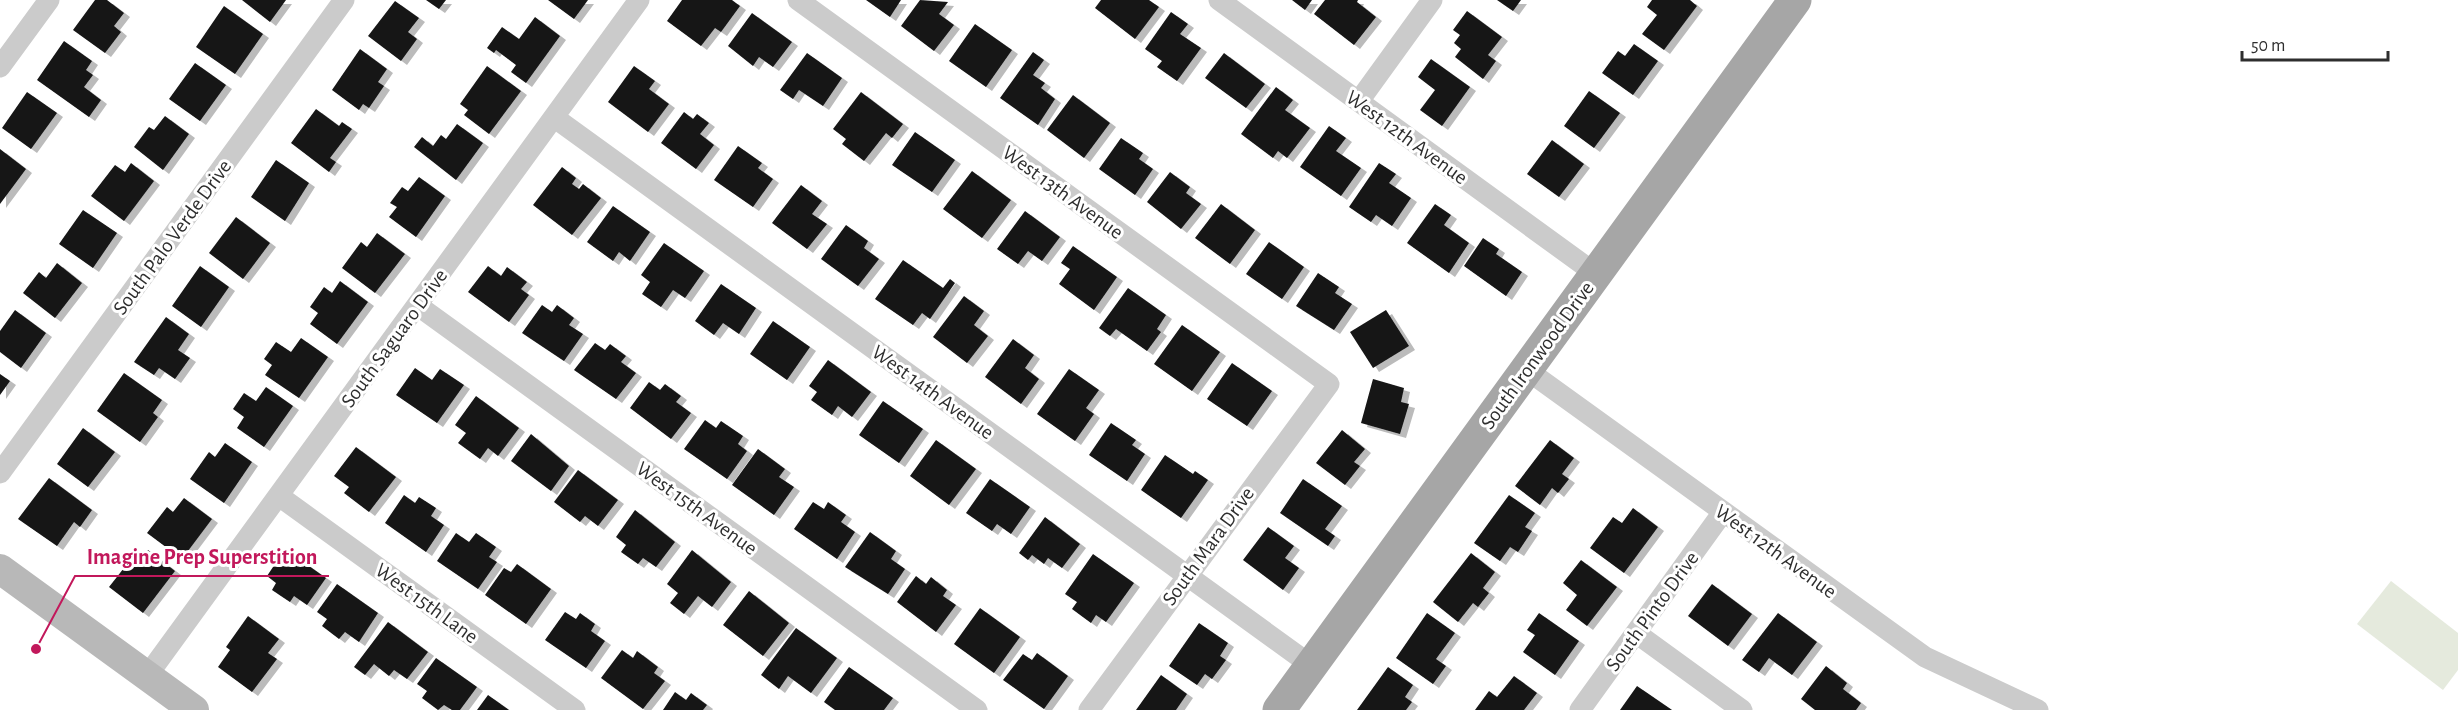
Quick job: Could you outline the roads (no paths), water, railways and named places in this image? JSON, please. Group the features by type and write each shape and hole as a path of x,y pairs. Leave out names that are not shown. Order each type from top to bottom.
{"main road":[{"name":"South Ironwood Drive","path":"1279,710 1795,0"}],"street":[{"path":"0,67 49,0"},
{"name":"South Palo Verde Drive","path":"0,473 344,0"},
{"name":"South Saguaro Drive","path":"147,676 639,0"},
{"name":"West 13th Avenue","path":"798,0 1329,384"},
{"name":"West 12th Avenue","path":"1219,0 1596,274"},
{"path":"1359,101 1432,0"},
{"name":"West 14th Avenue","path":"555,118 1312,666"},
{"name":"West 15th Avenue","path":"417,305 977,710"},
{"name":"West 12th Avenue","path":"1527,370 1722,513 1925,657 2038,710"},
{"name":"South Mara Drive","path":"1089,710 1329,384"},
{"name":"West 15th Lane","path":"279,496 575,710"},
{"name":"South Pinto Drive","path":"1580,710 1722,513"},
{"path":"0,569 194,710"},
{"path":"1636,633 1742,710"}],"place":[{"name":"Imagine Prep Superstition","path":"36,649"}]}
